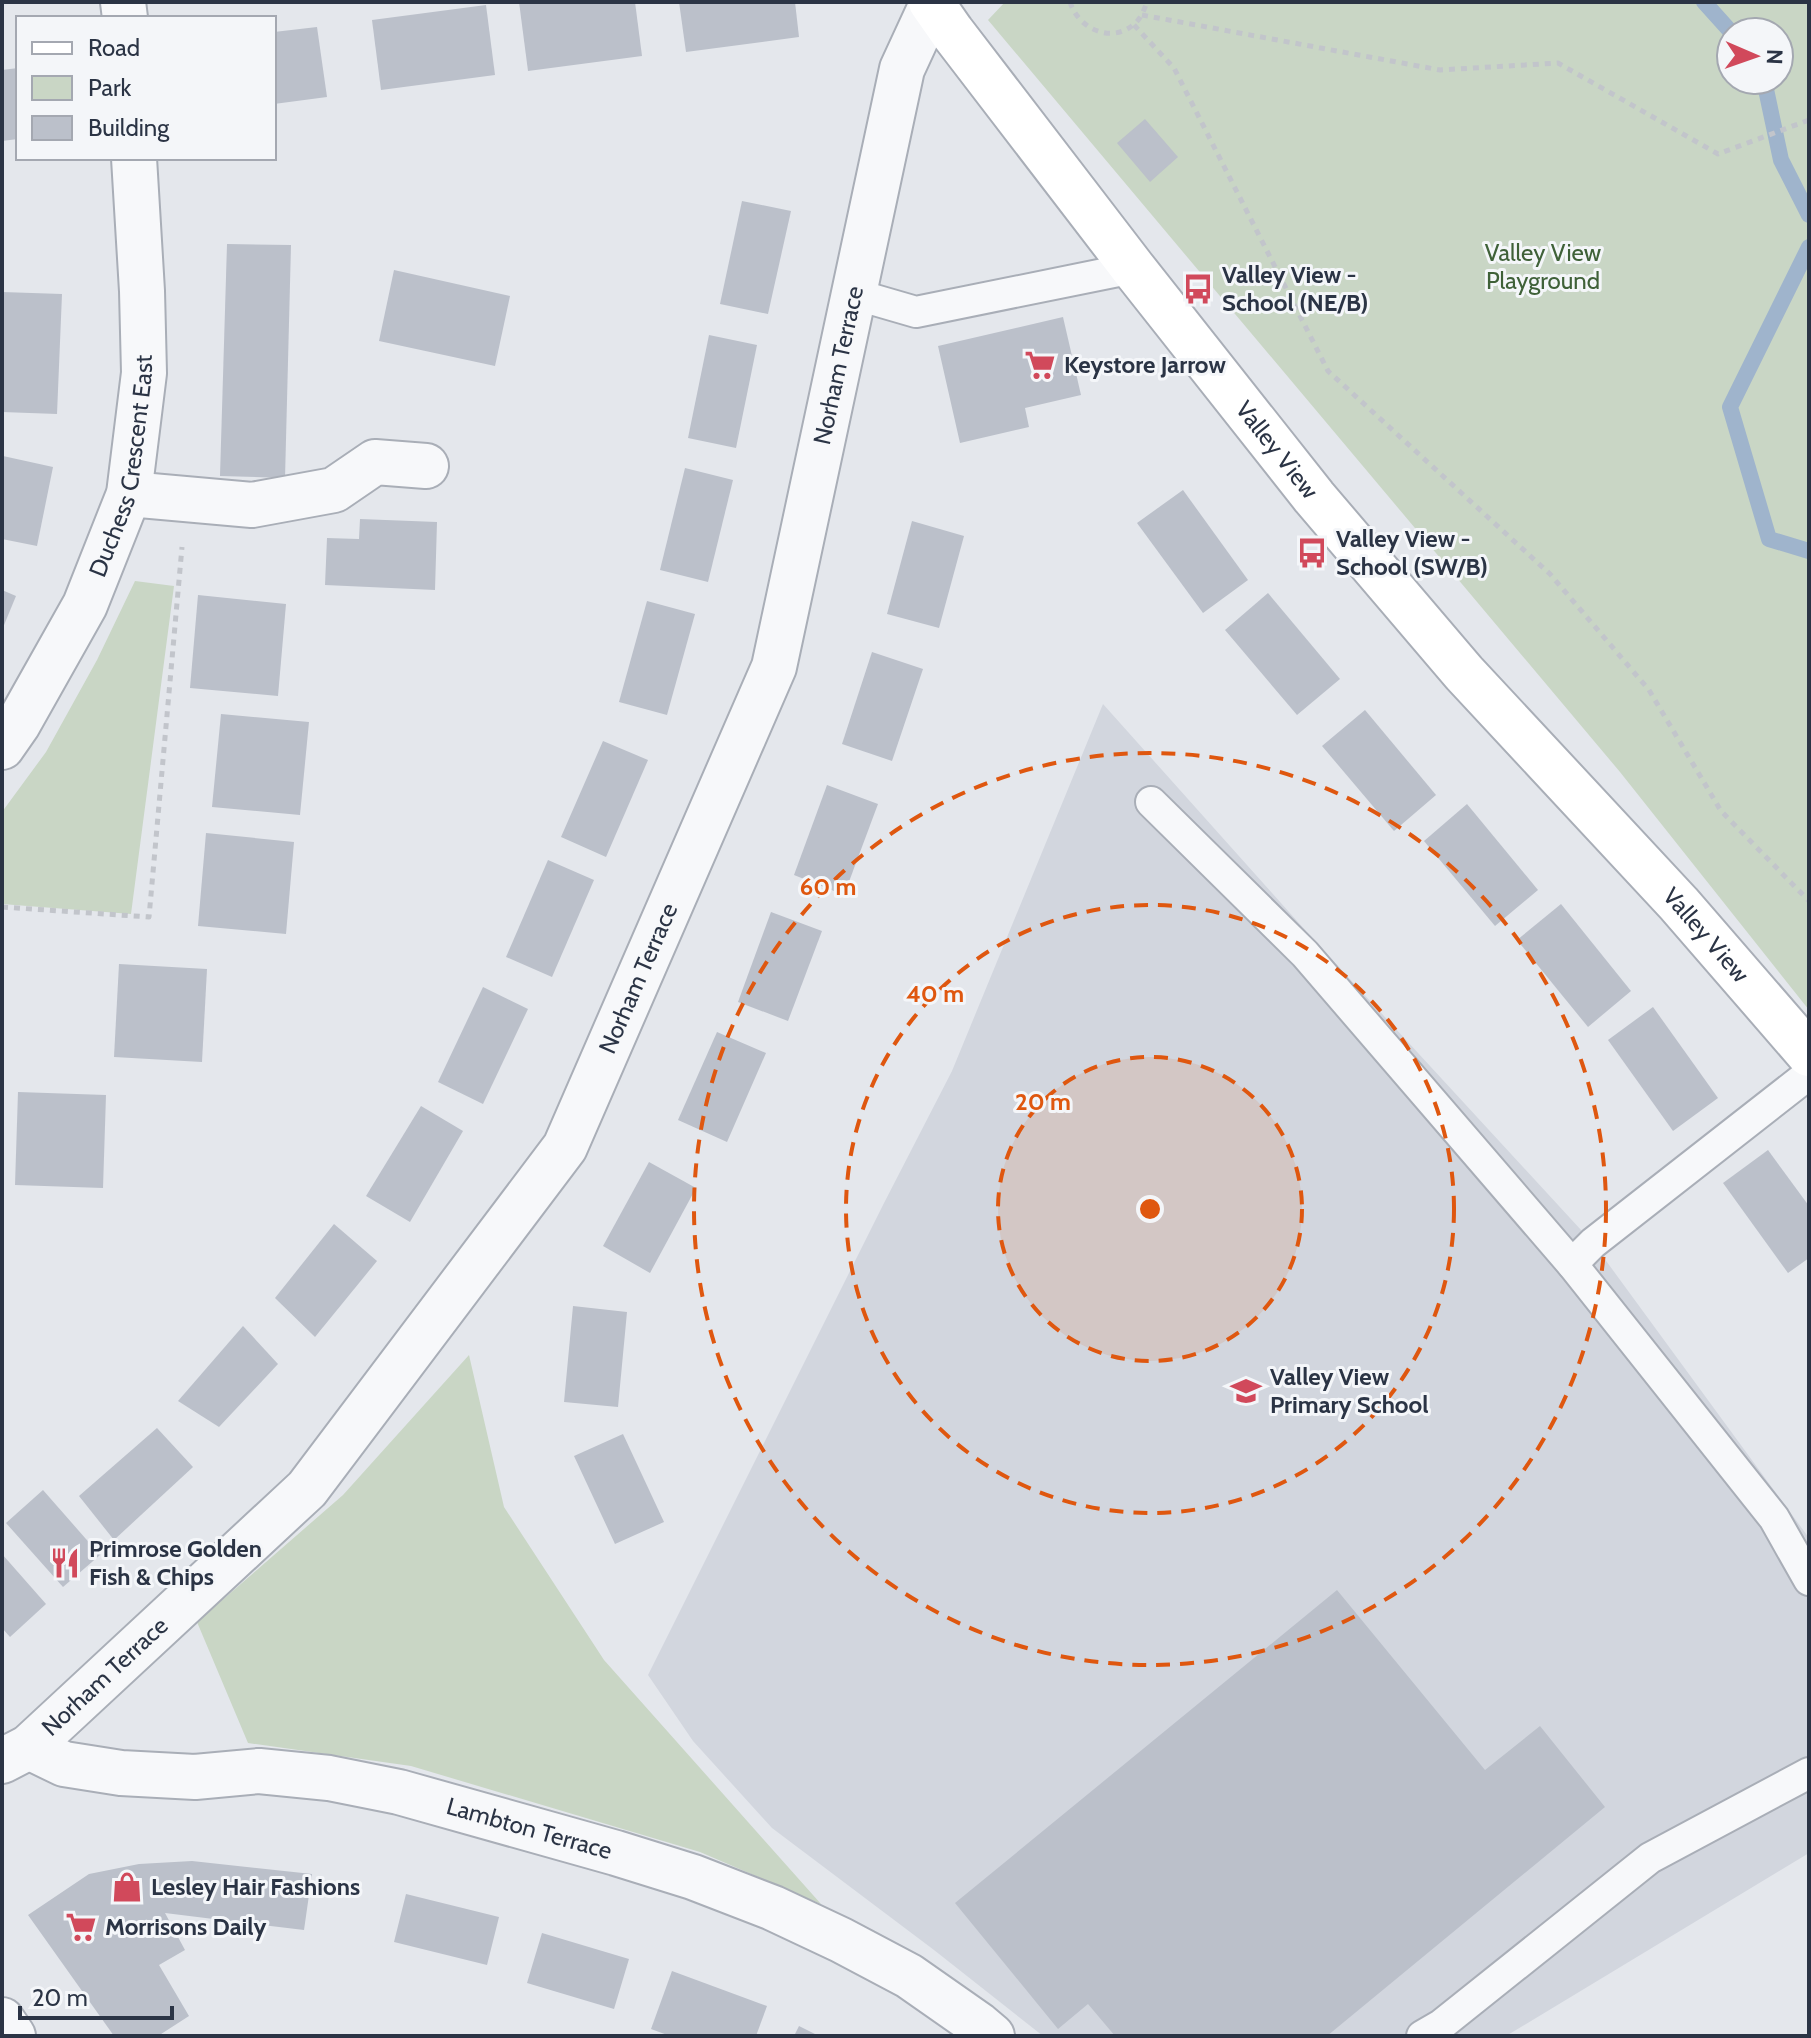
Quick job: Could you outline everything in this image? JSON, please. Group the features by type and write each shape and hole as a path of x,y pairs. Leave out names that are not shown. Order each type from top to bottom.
{"street":[{"name":"Valley View","path":"931,3 1133,268 1314,497 1464,673 1679,904 1809,1054"},
{"name":"Norham Terrace","path":"15,1754 307,1489 565,1147 774,667 902,69 931,3"},
{"name":"Duchess Crescent East","path":"2,747 85,605 129,494 144,373 134,160"},
{"path":"129,494 252,505 334,490 375,462 426,466"},
{"name":"Lambton Terrace","path":"15,1754 121,1773 195,1777 259,1771 329,1778 399,1792 616,1853 693,1877 773,1908 841,1940 909,1976 992,2036"},
{"path":"2,2020 13,2036"}],"lane":[{"path":"854,294 916,312 1133,268"},
{"path":"1151,802 1305,954 1572,1264 1774,1518 1809,1580"},
{"path":"1572,1264 1593,1243 1809,1074"},
{"path":"1422,2036 1441,2025 1650,1858 1809,1773"}],"path":[{"path":"1070,2 1076,18 1085,26 1110,34 1134,25 1147,2"},
{"path":"1142,15 1440,70 1558,63 1718,154 1809,120"},
{"path":"1134,25 1174,68 1328,371 1550,574 1649,690 1721,811 1809,901"},
{"path":"2,907 149,917 187,500"}],"shaded area":[{"name":"Valley View Primary School","path":"1103,704 1314,940 1593,1243 1809,1538 1809,1853 1506,2036 1043,2036 772,1828 693,1741 648,1675 952,1071"}],"green space":[{"name":"Valley View Playground","path":"1005,2 1809,2 1809,1010 1620,772 988,20"},
{"path":"135,581 174,586 131,914 2,904 2,812 46,752 97,660"},
{"path":"469,1355 504,1507 604,1660 821,1904 700,1852 411,1766 248,1743 197,1622 343,1495"}],"building":[{"path":"519,2 635,2 642,56 528,71"},
{"path":"679,2 795,2 799,37 686,52"},
{"path":"486,5 495,75 381,90 372,20"},
{"path":"317,27 327,97 276,104 276,32"},
{"path":"16,68 16,139 2,141 2,70"},
{"path":"1145,119 1178,157 1150,182 1117,143"},
{"path":"742,201 791,211 768,314 720,304"},
{"path":"227,244 291,245 285,478 220,476"},
{"path":"394,270 510,296 495,366 379,341"},
{"path":"2,292 62,294 57,414 2,412"},
{"path":"1063,317 1081,395 1025,408 1029,427 960,443 938,346"},
{"path":"709,335 757,345 736,448 688,438"},
{"path":"3,456 53,467 37,546 2,539"},
{"path":"685,468 733,480 708,582 660,570"},
{"path":"1183,490 1248,580 1203,613 1137,523"},
{"path":"360,519 437,522 435,590 325,585 327,538 359,539"},
{"path":"912,521 964,536 939,628 887,614"},
{"path":"2,590 16,596 2,630"},
{"path":"1268,593 1340,679 1297,715 1225,630"},
{"path":"198,595 286,604 278,696 190,688"},
{"path":"647,601 695,614 667,715 619,702"},
{"path":"872,652 923,669 892,761 842,744"},
{"path":"1365,710 1436,795 1394,831 1322,746"},
{"path":"221,714 309,722 300,815 212,807"},
{"path":"603,741 648,760 606,857 561,837"},
{"path":"827,785 878,804 844,895 794,875"},
{"path":"1467,804 1538,890 1495,926 1424,841"},
{"path":"206,833 294,842 286,934 198,926"},
{"path":"548,860 594,880 552,977 506,957"},
{"path":"1561,904 1631,991 1588,1027 1517,940"},
{"path":"771,912 822,931 788,1021 738,1002"},
{"path":"119,964 207,969 202,1062 114,1057"},
{"path":"483,987 528,1009 483,1104 438,1082"},
{"path":"1653,1007 1718,1098 1673,1131 1608,1040"},
{"path":"717,1032 766,1053 727,1142 678,1120"},
{"path":"18,1092 106,1095 103,1188 15,1185"},
{"path":"421,1106 463,1131 410,1222 366,1196"},
{"path":"1768,1150 1809,1206 1809,1258 1788,1273 1723,1183"},
{"path":"649,1162 696,1188 650,1273 603,1246"},
{"path":"334,1224 377,1261 315,1337 275,1298"},
{"path":"573,1306 627,1312 618,1407 564,1402"},
{"path":"243,1326 278,1364 219,1427 178,1401"},
{"path":"157,1428 193,1467 114,1540 79,1496"},
{"path":"623,1434 664,1522 615,1544 574,1456"},
{"path":"43,1490 100,1555 63,1587 6,1523"},
{"path":"2,1554 46,1604 10,1637 2,1628"},
{"path":"1337,1590 1485,1770 1540,1726 1605,1807 1327,2036 1115,2036 1088,2004 1058,2029 955,1903"},
{"path":"192,1861 312,1874 304,1930 165,1913 185,1950 159,1965 189,2016 158,2036 114,2036 28,1915 89,1874 139,1864"},
{"path":"406,1894 499,1917 487,1965 394,1942"},
{"path":"542,1933 629,1959 614,2009 527,1983"},
{"path":"672,1971 767,2006 756,2036 670,2036 651,2029"},
{"path":"799,2026 819,2036 794,2036"}],"waterway":[{"path":"1704,2 1717,16"},
{"path":"1767,96 1781,160 1809,215"},
{"path":"1809,247 1730,407 1769,539 1809,551"}],"place":[{"name":"Valley View - School (NE/B)","path":"1198,289"},
{"name":"Keystore Jarrow","path":"1040,365"},
{"name":"Valley View - School (SW/B)","path":"1312,553"},
{"name":"Valley View Primary School","path":"1246,1391"},
{"name":"Primrose Golden Fish & Chips","path":"65,1563"},
{"name":"Lesley Hair Fashions","path":"127,1887"},
{"name":"Morrisons Daily","path":"81,1927"}]}
